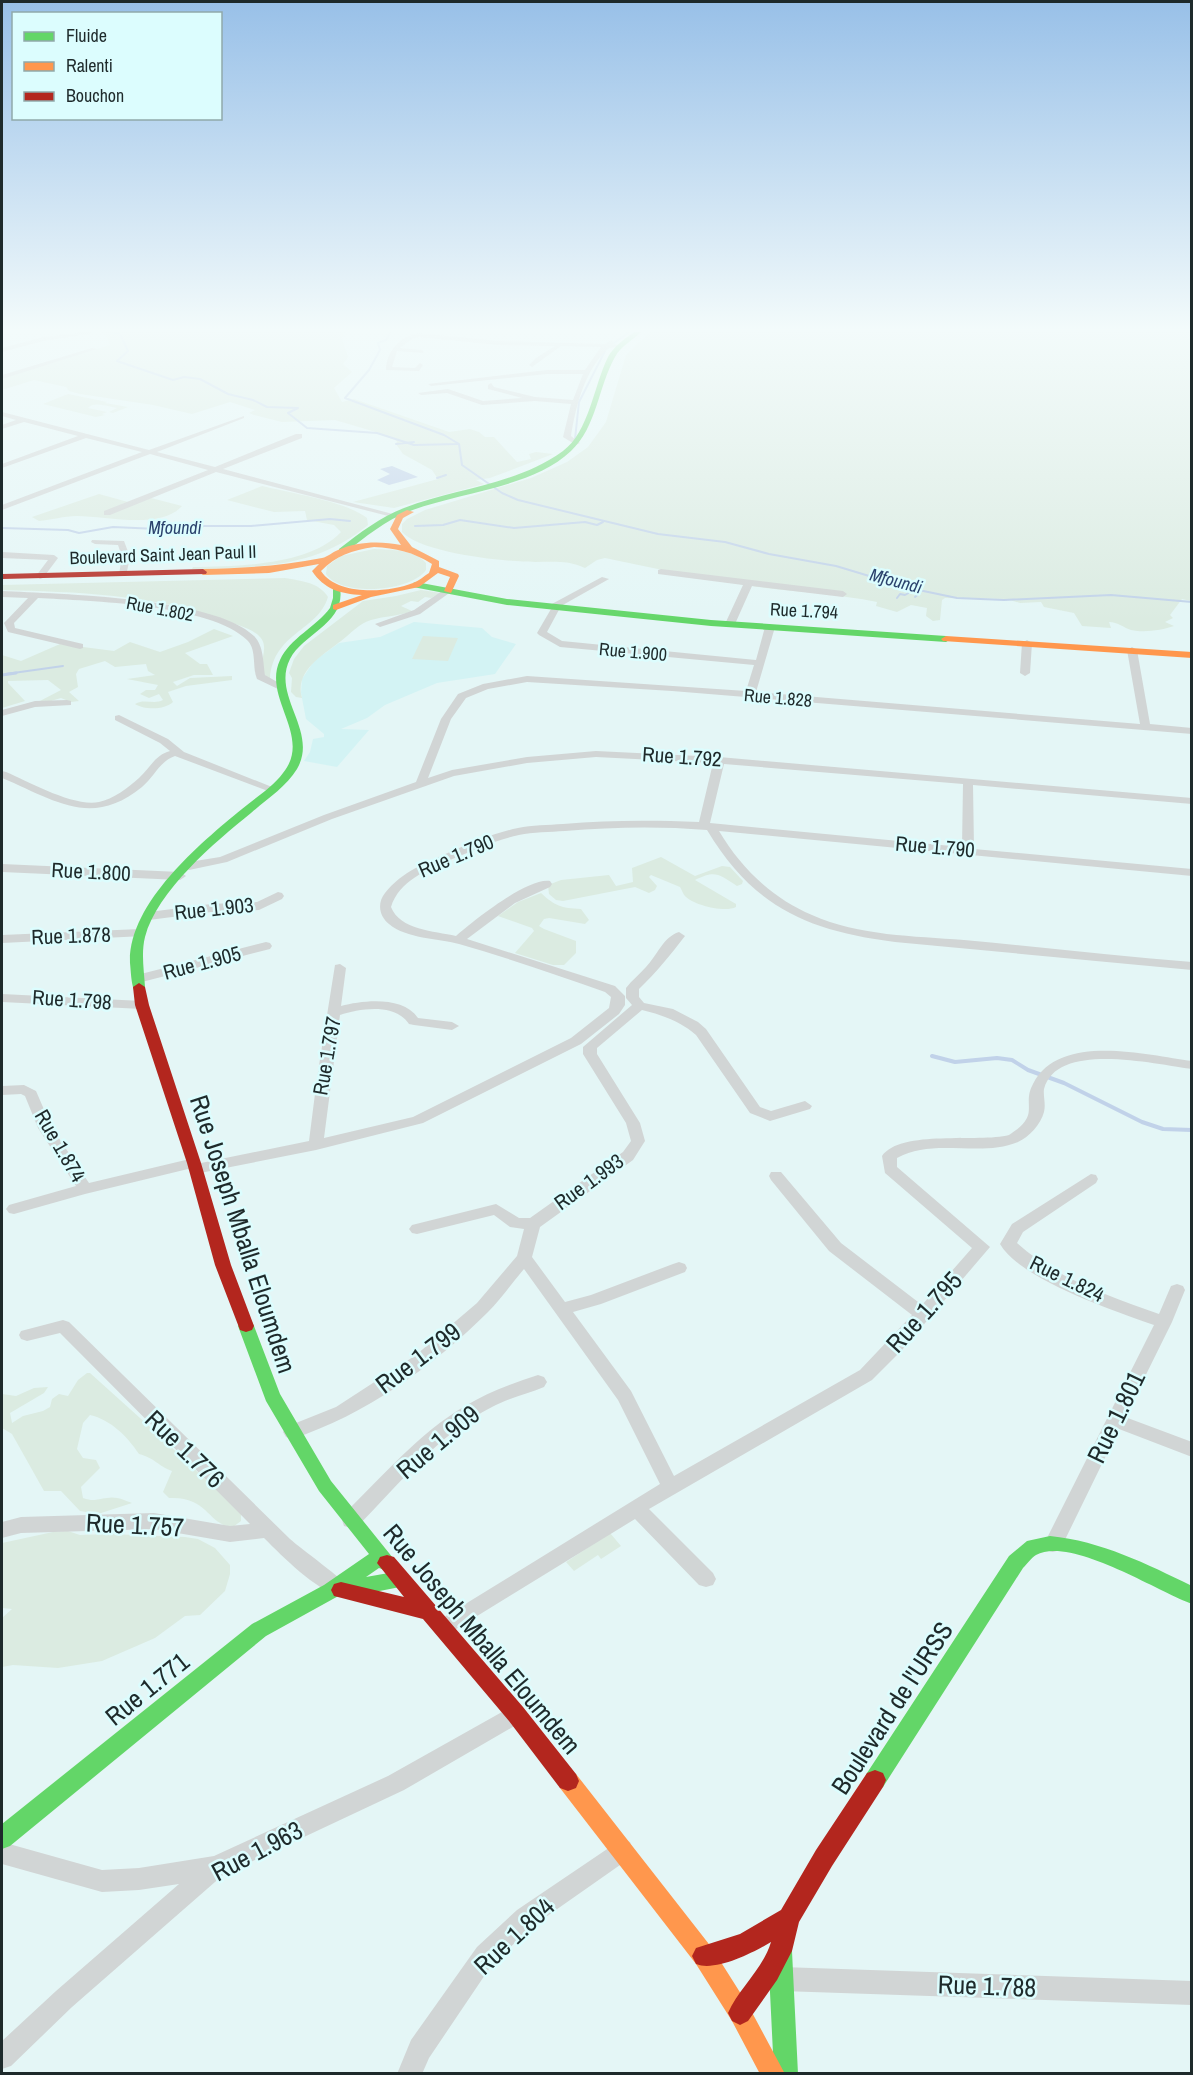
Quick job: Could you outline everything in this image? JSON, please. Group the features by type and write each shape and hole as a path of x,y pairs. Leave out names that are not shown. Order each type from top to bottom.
{"street":[{"path":"57,429 364,509 396,520 408,548"},
{"path":"2,508 212,429"},
{"path":"569,429 567,437 576,443"},
{"path":"396,520 426,502 544,465 576,443 582,429"},
{"path":"342,551 377,523 396,520 426,506 523,477 550,466 579,447 590,429"},
{"path":"2,466 85,436"},
{"path":"107,513 299,436"},
{"path":"364,509 377,523"},
{"path":"95,542 122,543 126,557 123,574"},
{"path":"342,551 368,546 408,548 432,559 436,569 455,576 448,591 417,612 380,624"},
{"name":"Boulevard Saint Jean Paul II","path":"2,577 269,570 324,560 342,551"},
{"path":"2,555 54,558 40,576"},
{"path":"324,560 316,571 321,580 336,588 383,592"},
{"path":"336,607 383,592 416,585 426,580 436,569"},
{"path":"661,572 843,594"},
{"name":"Boulevard Saint Jean Paul II","path":"2,583 268,576 321,580"},
{"path":"555,607 605,579"},
{"path":"730,624 749,582"},
{"name":"Rue 1.794","path":"416,585 555,607 730,624 1191,655"},
{"path":"336,588 340,598 336,607"},
{"name":"Rue 1.802","path":"2,594 149,605 214,620 245,633 252,639 257,648 260,677 281,687"},
{"path":"36,595 9,622 11,630 80,646"},
{"name":"Rue Joseph Mballa Eloumdem","path":"336,607 305,635 285,658 281,668 281,687 297,731 300,749 296,762 272,789 218,835 185,871 149,916 140,933 136,964 142,1005 239,1314 272,1396 292,1432 325,1486 351,1520 516,1714 704,1956 740,2013 773,2073"},
{"name":"Rue 1.900","path":"555,607 542,633 560,644 758,663"},
{"path":"750,695 770,627"},
{"path":"1025,673 1027,643"},
{"path":"1132,650 1146,728"},
{"name":"Rue 1.828","path":"421,782 446,719 462,696 486,686 527,679 1191,731"},
{"path":"2,713 35,704 67,703"},
{"path":"119,718 164,741 179,753 272,789"},
{"path":"2,774 51,795 86,805 102,806 143,781 158,760 171,753 179,753"},
{"name":"Rue 1.792","path":"185,871 223,860 421,782 484,765 566,756 630,754 719,759 1191,801"},
{"path":"719,759 708,826 736,866 761,889 786,906 825,924 860,932 939,942 1191,966"},
{"path":"968,781 968,850"},
{"name":"Rue 1.790","path":"194,1166 316,1145 393,1128 418,1120 583,1044 614,1011 618,1005 616,993 516,957 458,940 418,932 395,923 389,917 385,907 388,897 400,883 419,869 492,839 520,831 648,823 708,826 1191,873"},
{"name":"Rue 1.800","path":"2,868 185,871"},
{"path":"458,940 491,913 520,894 546,884"},
{"name":"Rue 1.903","path":"149,916 212,908 259,906 278,896"},
{"name":"Rue 1.878","path":"2,939 140,933"},
{"path":"679,936 664,951 653,968 632,988 633,998 640,1006 668,1012 693,1024 701,1032 755,1110 770,1116 805,1106"},
{"name":"Rue 1.905","path":"138,979 266,946"},
{"name":"Rue 1.797","path":"316,1145 319,1099 335,1012 340,968"},
{"name":"Rue 1.798","path":"2,998 142,1005"},
{"path":"335,1012 350,1006 385,1005 410,1014 414,1021 452,1026"},
{"path":"583,1044 640,1006"},
{"name":"Rue 1.993","path":"524,1258 533,1224 628,1156 638,1141 633,1123 583,1044"},
{"path":"1008,1244 982,1247 890,1169 889,1156 895,1151 925,1144 1002,1141 1014,1138 1026,1129 1037,1112 1036,1090 1050,1068 1063,1059 1082,1056 1127,1057 1191,1065"},
{"name":"Rue 1.874","path":"2,1091 24,1089 31,1094 45,1128 85,1189 194,1166"},
{"path":"776,1176 835,1247 922,1314"},
{"name":"Rue 1.824","path":"1091,1179 1017,1228 1008,1244 1035,1267 1164,1322"},
{"path":"14,1209 85,1189"},
{"path":"417,1230 496,1209 515,1223 533,1224"},
{"name":"Rue 1.795","path":"443,1628 670,1487 866,1374 982,1247"},
{"path":"524,1258 625,1396 670,1487"},
{"name":"Rue 1.799","path":"292,1432 342,1412 422,1360 483,1307 524,1258"},
{"path":"561,1309 595,1300 679,1268"},
{"name":"Rue 1.801","path":"1053,1544 1164,1322 1177,1290"},
{"name":"Rue 1.776","path":"27,1335 63,1326 268,1530 336,1589"},
{"name":"Rue 1.909","path":"351,1520 427,1446 465,1415 486,1402 538,1382"},
{"path":"1115,1420 1191,1450"},
{"path":"636,1508 706,1579"},
{"name":"Rue 1.757","path":"2,1530 21,1526 78,1522 154,1521 230,1534 268,1530"},
{"path":"1053,1544 1076,1546 1191,1596"},
{"name":"Boulevard de l'URSS","path":"789,1918 824,1858 1016,1562 1028,1550 1053,1544"},
{"name":"Rue 1.771","path":"2,1838 259,1630 336,1589 381,1556"},
{"name":"Rue 1.771","path":"336,1589 400,1580"},
{"path":"336,1589 428,1612"},
{"name":"Rue 1.963","path":"2,2057 64,1999 215,1867 396,1783 516,1714"},
{"name":"Rue 1.804","path":"409,2073 420,2049 485,1954 525,1918 622,1850"},
{"path":"2,1853 102,1881 139,1879 215,1867"},
{"path":"740,2013 758,1991 780,1951 789,1918"},
{"path":"704,1956 730,1952 747,1946 789,1918"},
{"path":"780,1951 786,2073"},
{"name":"Rue 1.788","path":"782,1979 1191,1993"}],"shaded area":[{"path":"365,429 440,429 449,432 470,429 485,437 494,437 517,462 531,459 529,454 536,452 553,454 490,478 476,480 484,484 394,508 353,502 438,479 432,470 403,454 396,444 397,441"},
{"path":"601,429 1191,429 1191,601 1182,599 1170,615 1173,618 1165,622 1174,626 1148,631 1131,630 1109,622 1111,628 1082,626 1074,613 1044,607 1041,602 1020,603 1011,599 945,598 942,600 940,620 933,621 926,616 927,608 911,605 897,612 876,606 877,602 862,599 758,587 605,558 585,568 566,563 521,562 464,555 427,546 402,532 402,524 407,519 425,510 531,478 567,462 588,447"},
{"path":"392,466 418,477 389,485 377,480 390,474 380,469"},
{"path":"262,486 317,498 345,507 367,518 368,525 348,539 306,558 263,566 192,569 193,567 230,566 292,558 311,552 341,532 334,525 307,520 305,511 274,512 227,500"},
{"path":"99,494 128,502 151,498 182,506 161,518 147,520 77,516 39,521 32,517"},
{"path":"374,549 402,551 415,555 426,563 426,570 406,583 376,589 346,586 334,581 326,574 327,566 341,556"},
{"path":"285,578 315,585 328,597 315,618 287,641 279,651 273,663 270,678 267,678 261,668 264,644 257,634 196,611 114,596 2,590 2,585"},
{"path":"421,590 441,593 401,606 412,611 367,621 359,626 319,658 306,672 302,680 302,698 296,697 291,692 292,678 289,673 294,659 304,646 363,601"},
{"path":"414,622 482,628 492,637 516,644 495,674 437,683 385,705 367,718 341,729 369,730 337,767 304,761 310,752 313,739 324,737 324,734 306,719 301,693 302,679 314,661 339,643 380,637"},
{"path":"214,629 233,636 185,653 200,664 207,664 213,675 194,675 173,682 177,686 190,678 232,676 232,680 186,686 168,692 173,702 165,707 149,708 135,704 163,700 159,694 149,698 140,694 146,690 155,690 158,685 127,679 155,675 148,671 146,664 115,667 105,661 79,669 76,674 78,687 69,692 79,701 71,702 61,698 44,703 38,702 61,690 48,680 8,681 25,701 2,708 2,655 21,661 60,644 114,651 130,642 160,652"},
{"path":"423,636 458,638 448,661 412,659"},
{"path":"661,857 695,876 722,866 730,867 743,881 742,884 737,886 713,874 695,880 736,904 736,907 717,909 702,905 685,896 680,887 651,875 649,877 657,886 649,893 635,887 563,901 556,900 549,894 548,885 561,880 609,875 616,886 633,882 632,868"},
{"path":"541,893 559,906 581,909 589,920 585,924 549,918 544,919 539,926 576,941 576,953 564,965 553,965 515,953 534,931 532,928 498,916 518,902"},
{"path":"90,1373 150,1427 241,1513 241,1521 233,1527 224,1525 192,1501 169,1498 163,1492 172,1471 139,1454 118,1430 98,1417 90,1415 83,1423 77,1449 83,1458 96,1460 100,1468 81,1487 83,1498 93,1500 114,1498 132,1503 98,1514 80,1511 61,1491 44,1491 12,1434 2,1428 2,1394 16,1396 34,1388 48,1387 44,1393 10,1413 12,1423 23,1416 50,1407 52,1399 59,1394 68,1396 78,1380"},
{"path":"68,1531 80,1535 109,1534 198,1539 215,1548 230,1565 225,1591 200,1615 185,1616 155,1638 102,1661 58,1668 13,1665 2,1667 2,1618 12,1609 2,1608 2,1543"},
{"path":"610,1533 621,1546 601,1559 598,1555 574,1571 566,1562"}],"waterway":[{"path":"319,429 377,433 407,443"},
{"name":"Mfoundi","path":"428,429 459,444 462,465 502,493 518,500 658,534 725,542 769,554 836,566 909,588 957,598 1004,600 1111,595 1192,602"},
{"path":"575,439 576,429"},
{"path":"407,443 414,442"},
{"path":"396,444 407,443"},
{"path":"407,443 414,445 458,444"},
{"path":"437,478 446,475"},
{"name":"Mfoundi","path":"2,528 68,530 79,533 113,527 180,530 204,526 251,526 330,519 350,521"},
{"path":"415,526 443,525 460,520 514,528 585,522 597,525 603,522"},
{"name":"Mfoundi","path":"897,598 900,594 905,595 912,591 920,593 915,597"},
{"path":"6,674 63,666"},
{"path":"2,675 16,673"},
{"path":"932,1056 955,1062 997,1058 1012,1060 1028,1070 1064,1083 1142,1122 1163,1129 1192,1130"}],"traffic: fast":[{"path":"342,551 374,527 399,513 428,502 527,474 549,463 568,450 584,429"},
{"path":"416,585 507,602 711,623 946,639"},
{"path":"139,987 138,939 158,900 202,850 280,783 295,762 299,749 298,736 282,687 281,674 284,661 298,643 334,608 338,598 336,588"},
{"path":"246,1326 272,1396 325,1486 387,1563"},
{"path":"875,1780 1016,1562 1031,1548 1050,1544 1091,1551 1137,1569 1192,1596"},
{"path":"2,1838 259,1630 331,1591 381,1556"},
{"path":"349,1589 400,1579"},
{"path":"780,1951 786,2074"}],"traffic: slow":[{"path":"408,548 394,529 400,517 410,512"},
{"path":"336,607 369,595 416,585 433,574 436,563 408,548 374,544 341,552 327,560 316,571 321,579 336,588 355,592 383,592"},
{"path":"203,572 269,570 324,560"},
{"path":"436,569 455,576 448,591"},
{"path":"946,639 1192,655"},
{"path":"568,1781 704,1956 740,2013 773,2074"}],"traffic: jam":[{"path":"2,577 203,572"},
{"path":"139,987 142,1005 194,1163 223,1265 246,1326"},
{"path":"387,1563 516,1714 568,1781"},
{"path":"341,1590 428,1612"},
{"path":"740,2013 769,1972 780,1951 789,1918 824,1858 875,1780"},
{"path":"704,1956 748,1942 789,1918"}]}
